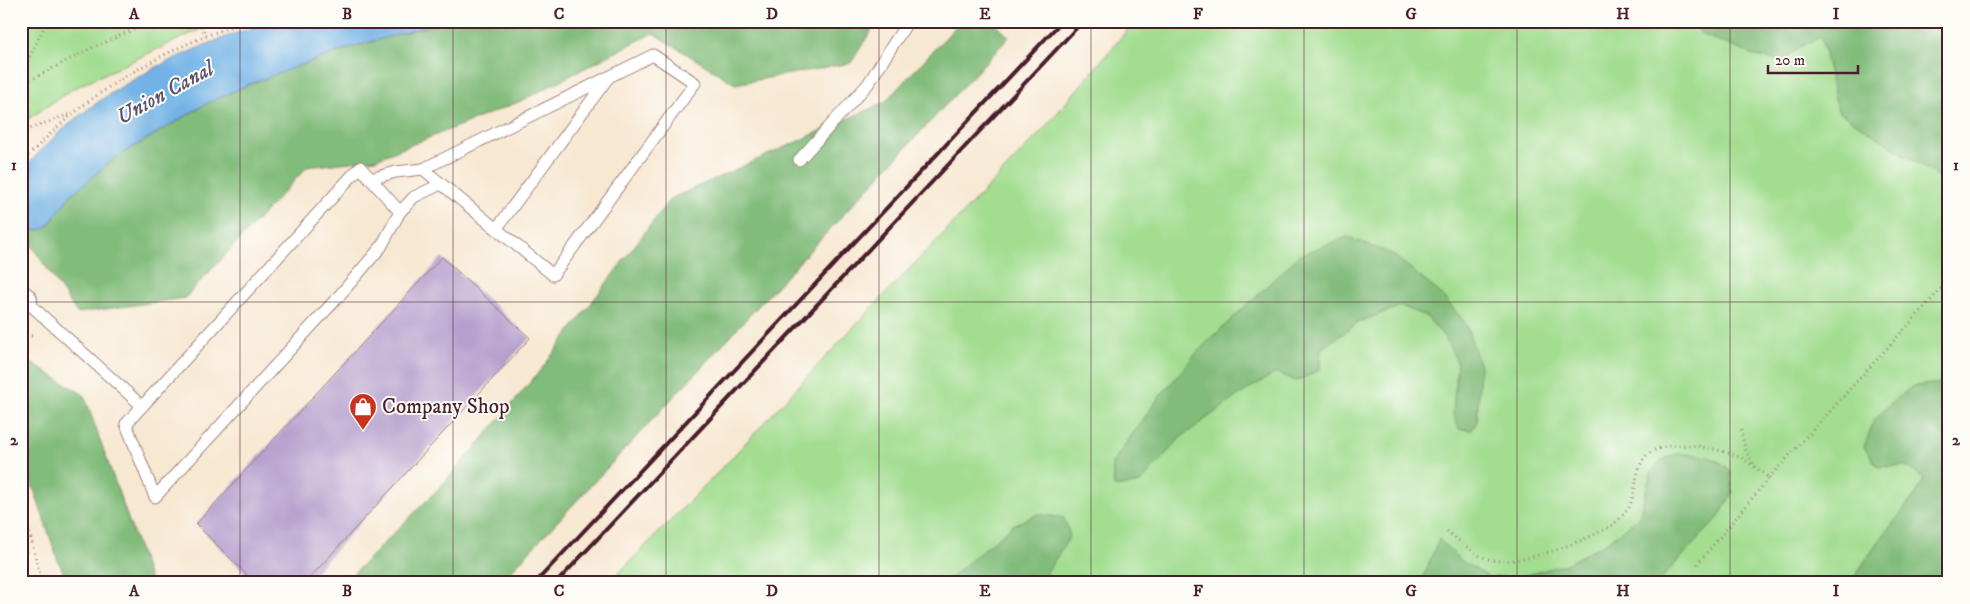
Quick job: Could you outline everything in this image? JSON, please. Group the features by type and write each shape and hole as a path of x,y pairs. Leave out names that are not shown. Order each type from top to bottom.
{"lane":[{"path":"799,160 868,84 908,21"},
{"path":"370,179 396,172 423,169 653,55 695,83 553,275 423,169"},
{"path":"497,228 609,76"},
{"path":"400,212 360,167 126,424 155,497 345,289 381,246 400,212 414,196 441,184"},
{"path":"23,298 142,406"}],"path":[{"path":"21,75 47,21"},
{"path":"21,85 91,48 153,21"},
{"path":"200,21 206,37"},
{"path":"21,162 74,113 106,89 147,64 206,37 248,21"},
{"path":"21,132 74,113"},
{"path":"1695,567 1769,478 1941,288 1949,293"},
{"path":"1741,430 1745,449 1754,466"},
{"path":"1448,531 1487,559 1506,562 1537,556 1576,542 1613,525 1629,508 1639,471 1646,456 1667,445 1692,445 1734,455 1754,466 1769,478"},
{"path":"21,499 42,583"}],"green space":[{"path":"21,21 218,21 74,88 21,124"},
{"path":"446,21 877,21 851,63 735,84 653,33 521,101 376,159 307,167 185,298 77,313 23,233 46,228 70,196 115,158 204,105 247,85 352,47"},
{"path":"961,21 993,21 1009,37 500,583 344,583 438,489 470,454 543,367 670,199 885,102"},
{"path":"1135,21 1949,21 1949,583 609,583 726,464 847,334 1041,132"},
{"path":"1694,21 1943,21 1949,27 1949,184 1838,111 1821,37 1803,45 1782,61 1756,56 1701,34"},
{"path":"1347,237 1392,254 1440,293 1466,324 1480,366 1477,422 1472,430 1459,429 1453,413 1457,362 1446,339 1427,317 1401,306 1359,322 1321,349 1320,370 1296,381 1276,373 1237,396 1180,438 1140,483 1114,487 1112,463 1157,400 1200,349 1300,255"},
{"path":"21,357 84,395 151,583 68,583 57,558 21,451"},
{"path":"1942,383 1947,433 1949,432 1949,583 1850,583 1876,545 1916,494 1924,479 1906,466 1878,467 1864,447 1874,421 1891,403 1913,386"},
{"path":"1677,454 1706,456 1724,465 1730,470 1733,492 1719,517 1657,583 1421,583 1439,539 1460,560 1489,577 1519,577 1566,564 1609,541 1639,517 1651,472 1661,460"},
{"path":"1039,514 1064,518 1070,536 1040,583 944,583 1013,525"}],"water":[{"name":"Union Canal","path":"274,21 446,21 352,47 247,85 204,105 115,158 70,196 46,228 24,233 21,236 21,173 46,145 73,121 104,98 136,78 170,61 204,45"}],"building":[{"name":"Company Shop","path":"442,257 530,338 305,583 255,583 196,524"},
{"path":"23,532 28,552 21,554 21,533"}],"railway":[{"path":"535,583 1062,21"},
{"path":"556,583 1083,21"}],"place":[{"name":"Company Shop","path":"363,431"}]}
